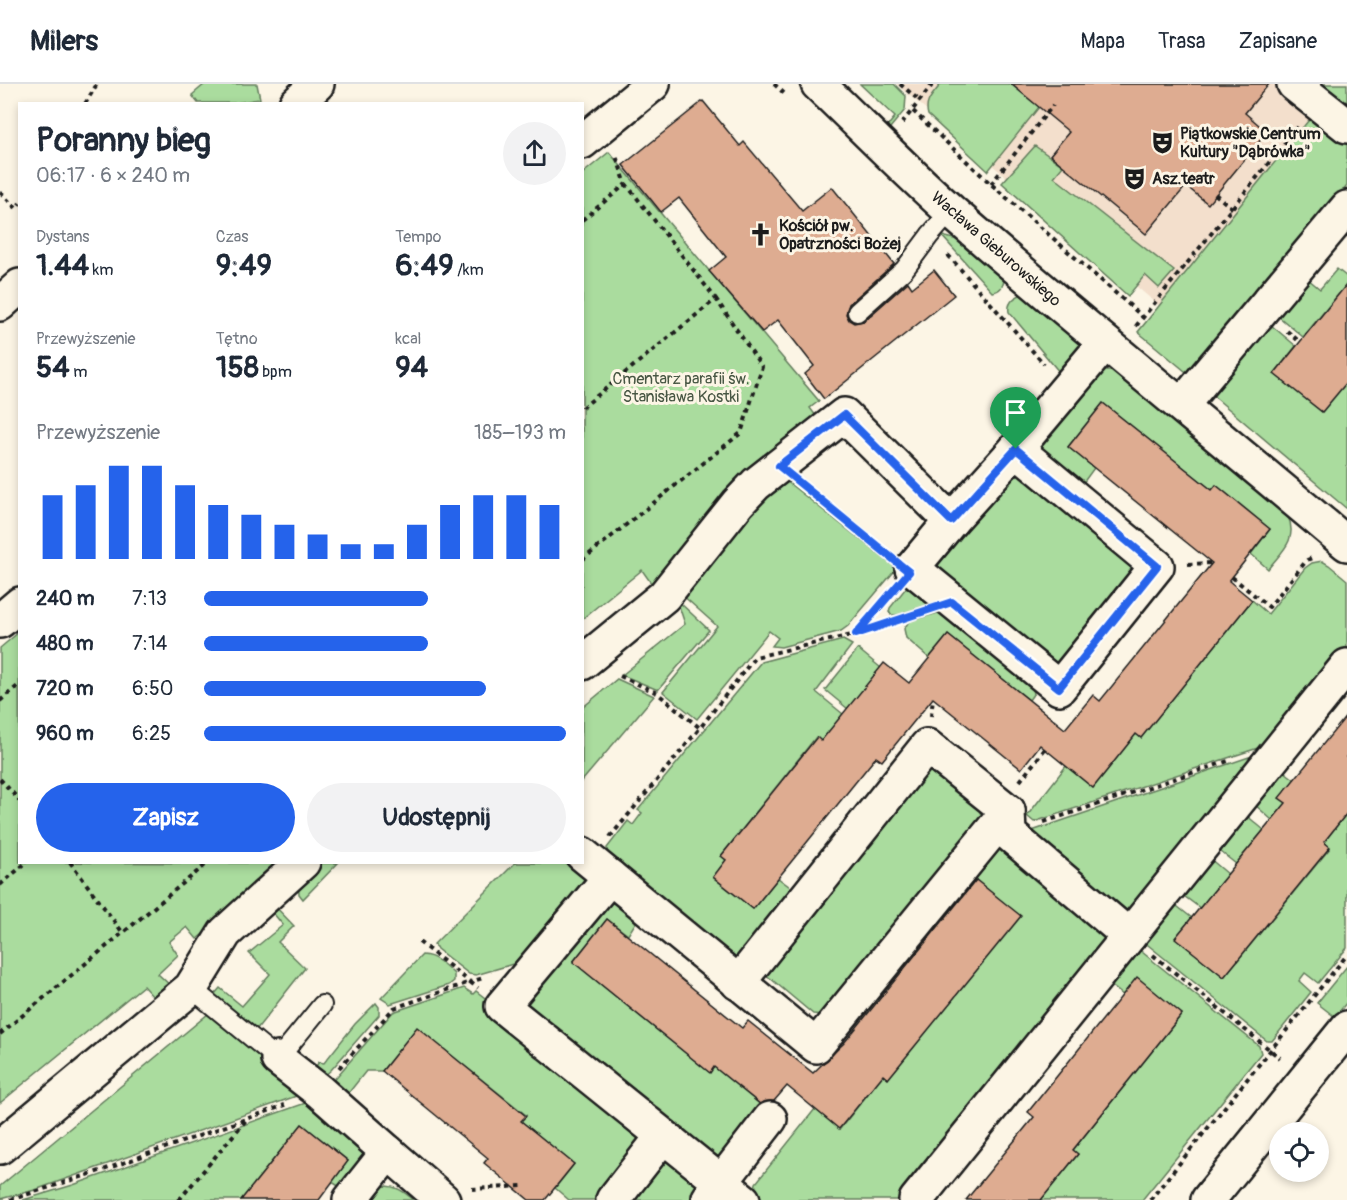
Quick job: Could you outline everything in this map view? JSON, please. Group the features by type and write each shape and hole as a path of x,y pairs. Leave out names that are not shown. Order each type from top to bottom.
{"street":[{"path":"298,102 317,84"},
{"path":"593,133 653,84"},
{"name":"Wacława Gieburowskiego","path":"818,84 951,211 1118,339 1182,405 1333,550"},
{"path":"1306,94 1347,126"},
{"path":"1182,405 1347,208"},
{"path":"0,304 18,288"},
{"path":"1016,449 1157,566 1059,688 910,570 951,521 1016,449 1118,339"},
{"path":"584,661 664,596 738,503 756,484 844,415 951,521"},
{"path":"0,621 18,606"},
{"path":"916,1200 1347,666"},
{"path":"738,983 927,746 1006,816 1129,936"},
{"path":"770,1119 724,1194 663,1136 502,1006 594,864 816,1046 1006,816"},
{"path":"0,1148 191,988 225,933 301,864"},
{"path":"1208,1200 1347,1028"},
{"path":"278,1059 320,1091 436,1194"},
{"path":"613,1200 663,1136"},
{"path":"350,1200 388,1152"}],"lane":[{"path":"857,312 904,270 951,211"},
{"path":"191,988 278,1059 322,1005"}],"path":[{"path":"86,102 97,84"},
{"path":"900,84 920,101"},
{"path":"899,126 933,84"},
{"path":"1118,339 1143,317 1233,209 1306,94"},
{"path":"991,184 1053,105"},
{"path":"913,111 991,184 1143,317"},
{"path":"584,558 741,433 762,367 716,299 626,184 593,133"},
{"path":"584,218 626,184"},
{"path":"0,192 16,208 18,206"},
{"path":"1215,194 1233,209"},
{"path":"584,406 716,299"},
{"path":"779,466 910,570 856,634"},
{"path":"1232,577 1269,607 1307,560 1333,550"},
{"path":"594,864 755,657 856,634 952,602"},
{"path":"620,676 657,693 700,728"},
{"path":"0,700 18,686"},
{"path":"1006,816 1045,749"},
{"path":"1006,816 1230,760"},
{"path":"0,778 18,799"},
{"path":"0,885 25,864"},
{"path":"71,864 123,933"},
{"path":"0,1034 207,864"},
{"path":"1129,936 1306,1079"},
{"path":"419,942 502,1006"},
{"path":"1150,1200 1347,955"},
{"path":"10,1200 106,1169 320,1091 388,1012 470,982"},
{"path":"179,1200 247,1119"},
{"path":"436,1194 523,1186"}],"shaded area":[{"path":"896,84 1278,84 1333,131 1175,319"}],"green space":[{"path":"205,84 257,84 260,99 241,102 197,102 192,95"},
{"path":"860,84 894,84 906,96 905,110 890,128 886,128 895,117"},
{"path":"941,84 1011,84 1033,102 1051,92 988,171 928,115 928,102"},
{"path":"1312,84 1347,84 1347,111"},
{"path":"1319,116 1347,139 1347,186 1191,376 1138,332 1308,121"},
{"path":"1035,146 1063,166 1054,177 1174,271 1159,288 1145,275 1128,296 1002,183"},
{"name":"Cmentarz parafii św. Stanisława Kostki","path":"609,152 819,401 810,408 819,420 656,590 642,570 584,617 584,172"},
{"path":"940,234 962,241 1004,278 1001,288 992,292"},
{"path":"1337,269 1347,277 1347,284 1303,337 1272,311 1308,279 1320,289"},
{"path":"1025,293 1080,342 1082,353 1065,379 1009,312 1011,302 1015,297"},
{"path":"1265,320 1296,346 1274,374 1322,412 1347,382 1347,509 1211,394"},
{"path":"1113,371 1124,377 1288,516 1291,524 1290,539 1268,569 1251,554 1270,529 1216,485 1212,490 1103,403 1068,447 1094,468 1083,483 1076,483 1038,451 1038,438 1098,374"},
{"path":"1013,470 1020,470 1138,563 1058,668 937,572 933,561"},
{"path":"781,477 897,568 848,626 841,631 781,647 772,646 778,638 769,631 697,719 663,692 717,626 681,594"},
{"path":"1322,561 1347,580 1347,652 1273,743 1034,822 1027,816 1066,766 1093,788 1136,734 1141,738 1252,600 1268,614 1305,568 1312,563"},
{"path":"909,584 931,604 892,615 889,612 890,608"},
{"path":"677,600 709,630 658,690 622,675 685,624"},
{"path":"945,611 1029,675 1034,693 1029,700 948,635 929,658 906,638 904,629 909,621"},
{"path":"18,633 18,864 288,864 197,939 187,927 169,942 178,955 158,974 173,988 156,1000 143,986 0,1103 0,648"},
{"path":"843,640 852,645 816,692 843,714 821,741 816,737 721,856 726,860 713,877 753,909 778,878 790,887 791,893 741,955 734,958 609,866 607,848 628,821 633,825 642,813 638,810 761,662"},
{"path":"858,649 881,668 848,709 825,690"},
{"path":"617,679 654,696 584,779 584,706"},
{"path":"1256,756 1129,915 1028,834 1032,831"},
{"path":"925,769 932,771 979,809 982,818 823,1015 813,1014 764,973"},
{"path":"1281,769 1294,779 1286,803 1272,820 1254,804"},
{"path":"1347,813 1347,948 1318,983 1305,973 1299,981 1311,992 1272,1041 1267,1041 1143,941 1173,903 1192,918 1176,938 1224,977 1330,848 1324,842"},
{"path":"1246,815 1264,830 1236,864 1216,848"},
{"path":"996,844 1111,933 903,1200 759,1200 755,1190 756,1183 815,1109 840,1129 883,1075 888,1079 1020,916 976,880 953,908 946,902"},
{"path":"1209,858 1228,874 1200,908 1180,893"},
{"path":"318,864 337,864 303,899 299,894 298,881"},
{"path":"514,864 577,864 589,882 530,959 476,975 469,974 437,949 434,944"},
{"path":"271,902 294,926 278,942 305,968 256,1030 214,995 220,988 242,1006 270,974 249,953 283,925 268,907"},
{"path":"610,902 625,910 636,922 628,935 607,919 573,962 709,1072 714,1067 767,1110 717,1162 522,1013 522,993"},
{"path":"1137,948 1259,1046 1261,1053 1142,1200 1041,1200 1078,1154 1073,1150 1182,1014 1137,978 1123,995 1109,984"},
{"path":"422,955 444,964 454,974 454,981 449,985 390,1004 381,998"},
{"path":"1347,966 1347,1002 1335,1017 1317,1003"},
{"path":"464,988 473,994 476,991 489,1001 644,1138 599,1200 569,1200 555,1188 574,1164 521,1121 526,1115 417,1028 382,1071 366,1071 343,1100 331,1083 393,1012"},
{"path":"376,1003 379,1007 379,1015 331,1070 323,1077 310,1074 319,1062 324,1063 355,1024"},
{"path":"208,1014 303,1091 299,1095 35,1190 0,1199 0,1186"},
{"path":"314,1100 367,1154 340,1187 332,1182 348,1161 302,1124 241,1200 23,1200 73,1185"},
{"path":"665,1157 699,1185 695,1200 626,1200"},
{"path":"383,1186 400,1190 414,1200 362,1200 375,1189"}],"building":[{"path":"1011,84 1269,84 1245,113 1267,132 1208,204 1186,186 1146,234 1050,155 1069,132"},
{"name":"Kościół pw. Opatrzności Bożej","path":"703,101 740,146 744,142 802,211 832,187 894,264 849,304 846,314 849,320 854,323 864,321 908,282 912,288 934,270 954,295 824,399 805,374 814,366 778,320 762,332 709,271 726,257 679,198 661,212 623,165"},
{"path":"1347,284 1347,382 1322,412 1274,374"},
{"path":"1103,403 1212,490 1216,485 1270,529 1229,581 1252,600 1141,738 1136,734 1093,788 1040,745 1021,769 933,698 882,761 876,757 753,909 713,877 726,860 721,856 817,737 821,741 884,663 909,683 948,635 1065,729 1093,695 1100,701 1212,563 1068,447"},
{"path":"1347,715 1347,813 1324,842 1330,847 1224,977 1175,938 1286,803 1279,798"},
{"path":"976,880 1021,916 888,1079 883,1075 839,1129 787,1086 774,1101 760,1104 714,1067 710,1073 573,962 607,919 742,1028 748,1021 813,1073 844,1043"},
{"path":"1137,977 1182,1014 1073,1150 1078,1154 1041,1200 966,1200 1034,1117 1028,1112"},
{"path":"417,1027 526,1116 521,1121 574,1164 545,1200 529,1200 484,1163 488,1158 382,1071"},
{"path":"302,1124 348,1161 319,1200 241,1200"}],"place":[{"name":"Piątkowskie Centrum Kultury \"Dąbrówka\"","path":"1162,143"},
{"name":"Asz.teatr","path":"1134,179"},
{"name":"Kościół pw. Opatrzności Bożej","path":"761,235"}],"route":[{"path":"844,415 951,521 1016,449 1157,566 1059,688 952,602 856,634 909,572 779,466 844,415"}]}
